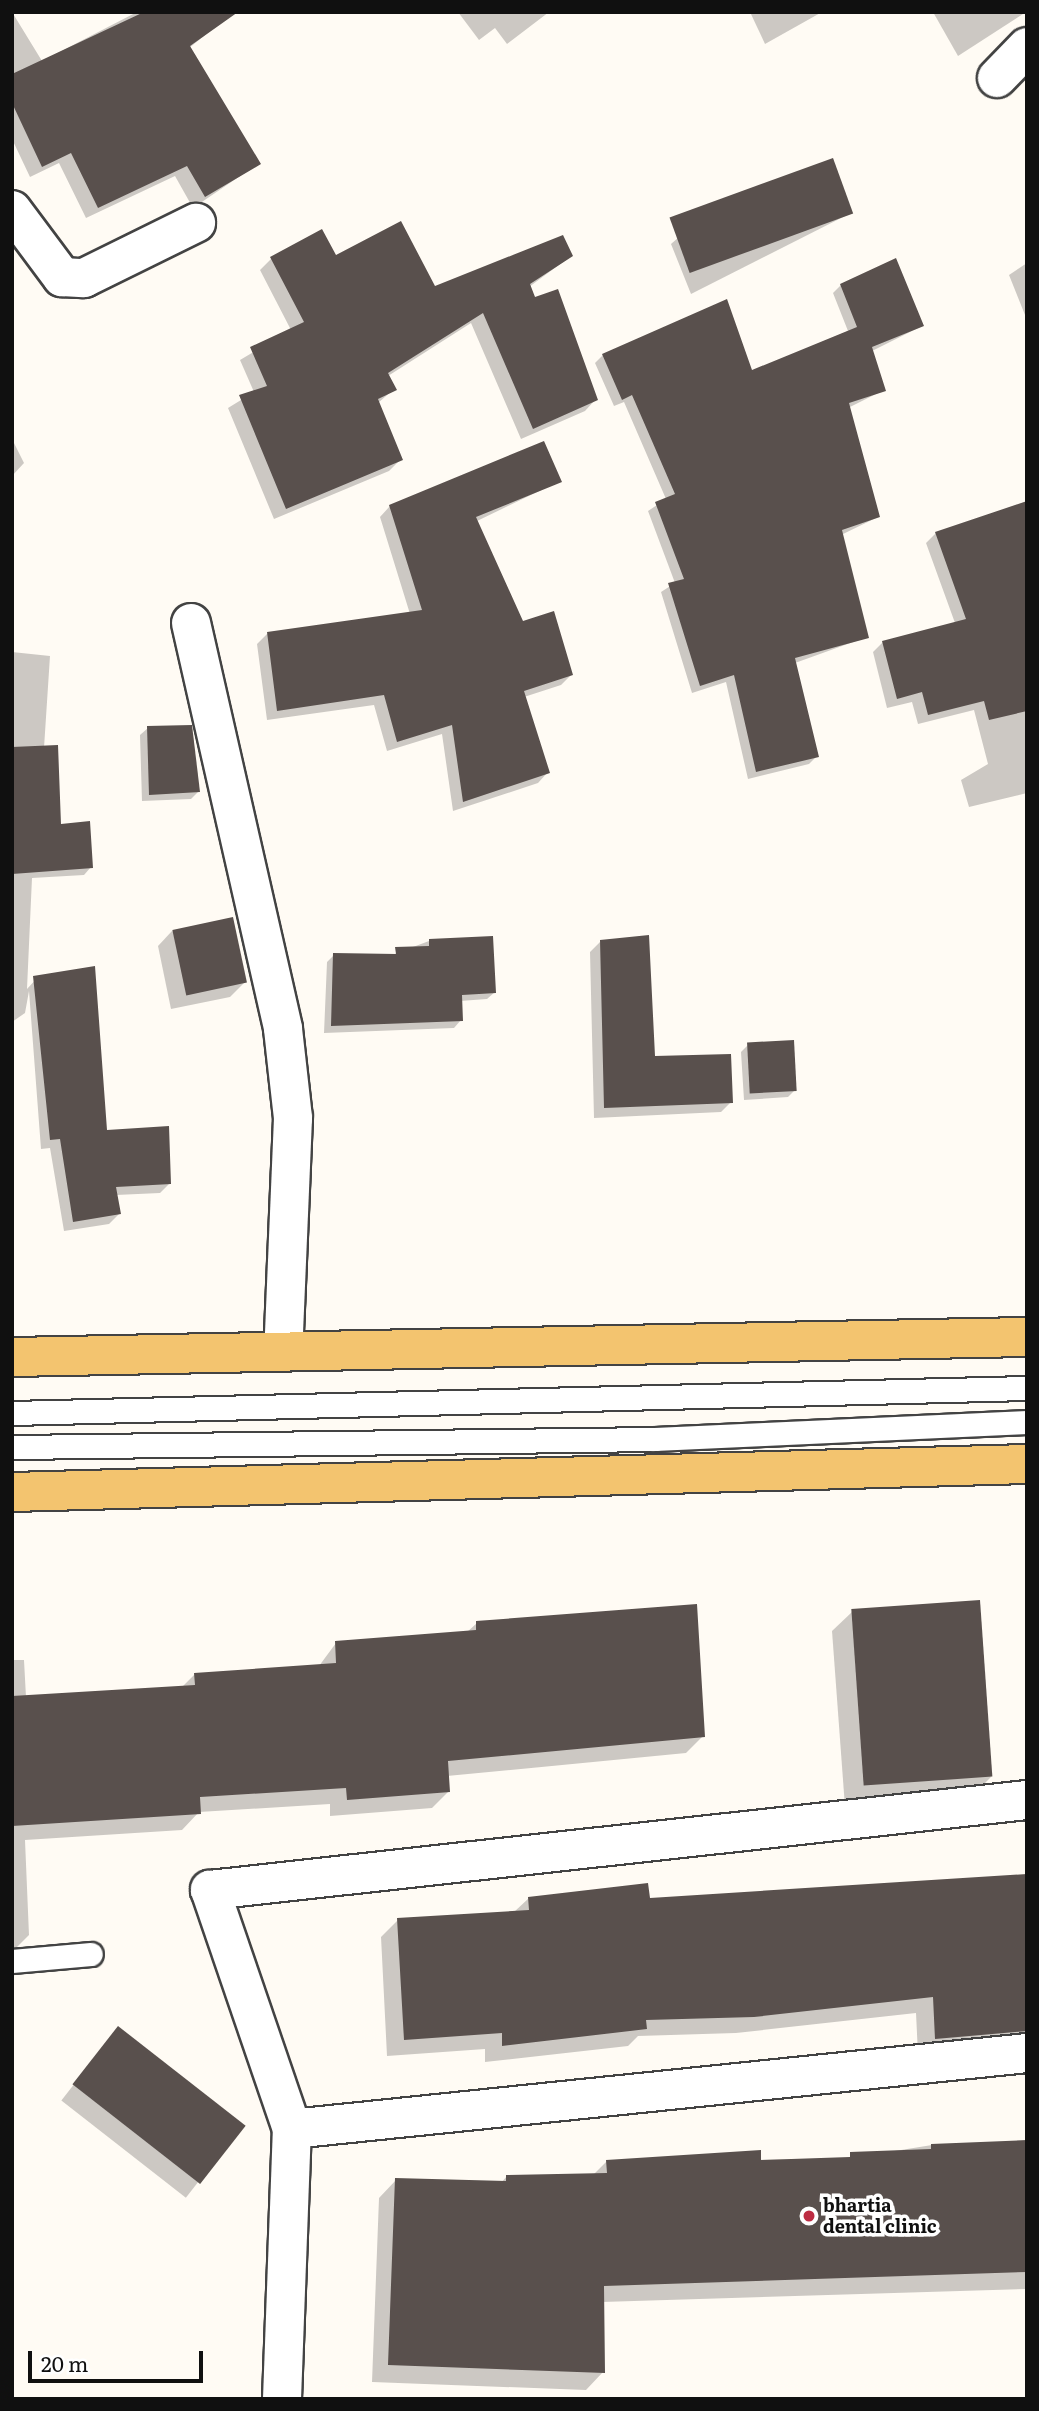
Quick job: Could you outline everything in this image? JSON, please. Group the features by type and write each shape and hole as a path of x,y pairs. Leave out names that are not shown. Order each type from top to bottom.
{"main road":[{"path":"12,1357 1027,1337"},
{"path":"12,1492 1027,1464"}],"street":[{"path":"997,78 1027,47"},
{"path":"12,210 62,276 84,278 196,223"},
{"path":"191,623 283,1029 293,1118 283,1352"},
{"path":"282,2399 292,2129 210,1890 1027,1800"},
{"path":"292,2129 1027,2053"}],"lane":[{"path":"12,1413 1027,1388"},
{"path":"12,1447 655,1439 1027,1422"},
{"path":"12,1961 91,1954"}],"building":[{"path":"144,12 238,12 190,46 261,164 205,197 187,166 98,208 71,153 42,167 12,103 12,74"},
{"path":"833,158 853,213 690,273 669,218"},
{"path":"401,221 435,286 563,235 573,256 530,284 535,297 558,289 598,400 533,429 483,313 388,373 397,390 378,399 403,460 286,509 239,395 267,386 250,347 304,322 270,257 322,229 336,255"},
{"path":"896,258 924,326 872,347 886,391 849,403 880,517 842,530 869,638 795,658 819,757 756,772 734,675 700,686 668,583 684,579 655,502 675,494 632,395 622,400 602,354 727,299 752,370 857,327 840,284"},
{"path":"544,441 562,482 476,517 523,621 554,611 573,675 524,691 550,773 463,802 452,725 397,742 384,695 277,711 267,632 422,610 389,505"},
{"path":"1027,501 1027,711 989,720 984,701 928,715 922,692 897,699 882,641 966,619 935,532"},
{"path":"192,725 200,792 149,795 147,726"},
{"path":"58,745 61,824 90,821 93,868 12,874 12,747"},
{"path":"233,917 247,983 186,995 172,930"},
{"path":"649,935 655,1056 731,1054 733,1103 604,1108 600,940"},
{"path":"493,936 496,993 462,995 463,1021 331,1026 333,953 396,954 395,947 429,946 429,939"},
{"path":"95,966 107,1130 169,1126 171,1184 116,1187 121,1214 73,1222 60,1139 50,1140 33,976"},
{"path":"794,1040 797,1091 750,1093 747,1042"},
{"path":"980,1600 992,1777 864,1786 851,1609"},
{"path":"697,1604 705,1737 448,1761 450,1792 347,1800 346,1788 200,1797 201,1814 12,1826 12,1696 195,1685 194,1673 336,1663 335,1641 476,1630 476,1621"},
{"path":"1027,1874 1027,2031 935,2039 933,1997 754,2017 646,2020 647,2029 502,2046 502,2033 404,2040 397,1918 529,1910 528,1897 648,1883 650,1898"},
{"path":"118,2026 246,2126 200,2184 72,2084"},
{"path":"1027,2140 1027,2272 604,2286 605,2373 388,2365 395,2178 506,2181 506,2175 607,2173 606,2160 761,2150 761,2160 850,2157 850,2152 931,2149 931,2144"}],"place":[{"name":"bhartia dental clinic","path":"809,2216"}]}
